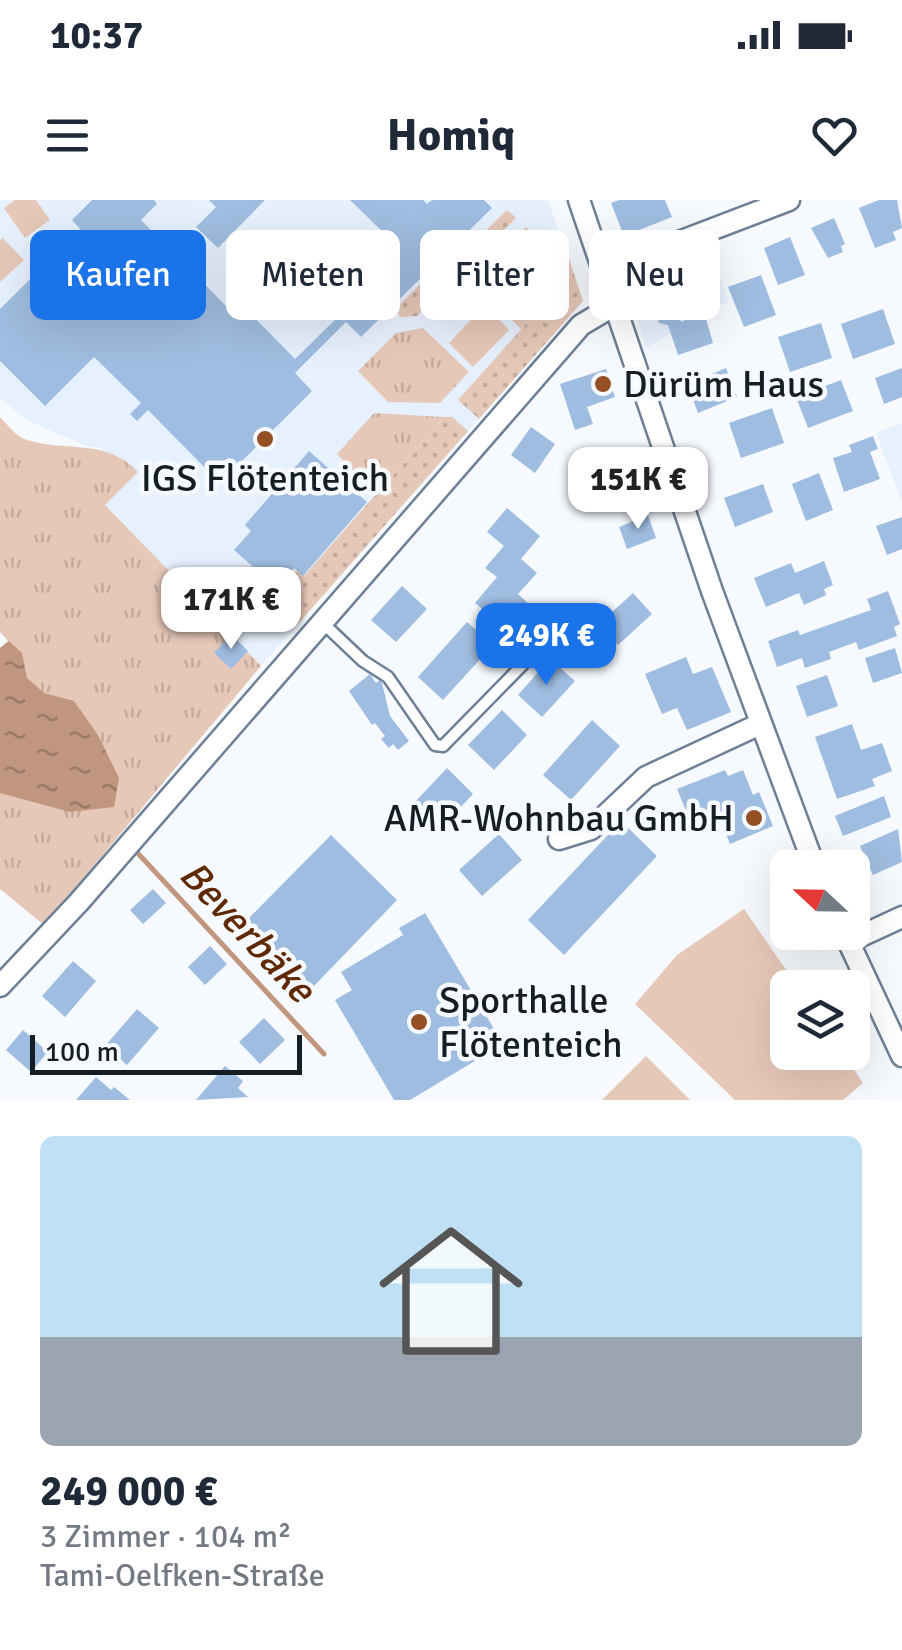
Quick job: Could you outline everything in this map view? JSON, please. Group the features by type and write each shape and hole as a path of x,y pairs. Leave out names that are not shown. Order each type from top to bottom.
{"street":[{"path":"579,200 589,230"},
{"path":"710,230 789,200"},
{"path":"0,986 581,326 591,320"},
{"path":"620,320 760,724 808,850"},
{"path":"559,839 591,829 646,777 760,724"},
{"path":"870,928 902,917"},
{"path":"852,950 902,1056"}],"lane":[{"path":"322,622 364,662 388,676 435,745 443,746 541,646"}],"shaded area":[{"name":"IGS Flötenteich","path":"0,200 548,200 558,230 420,230 420,320 566,320 261,666 104,505 102,448 88,447 26,420 0,398"},
{"name":"IGS Flötenteich","path":"569,261 583,301 569,317"},
{"path":"720,279 729,302 720,306"},
{"path":"637,320 684,320 669,326 671,333 646,348"},
{"path":"902,423 902,502 876,433"}],"green space":[{"path":"15,200 36,200 50,220 30,230 25,238 4,208"},
{"path":"507,210 516,218 504,230 487,230"},
{"path":"3,238 24,260 0,282 0,240"},
{"path":"573,271 583,301 569,317 569,275"},
{"path":"420,284 417,316 401,317 400,304"},
{"path":"471,320 499,320 509,330 473,367 449,343"},
{"path":"512,320 529,320 521,329"},
{"path":"529,320 566,320 479,419 458,400"},
{"path":"423,328 469,372 440,403 388,402 358,371 396,333"},
{"path":"374,413 444,417 376,494 337,454"},
{"path":"0,417 24,439 112,454 138,472 105,505 261,666 44,925 0,889 0,648 8,641 0,632"},
{"path":"444,417 452,417 468,431 297,625 270,602 297,571 304,576"},
{"path":"744,909 786,970 770,970 770,1070 854,1070 863,1083 843,1100 735,1100 635,1004 677,955"},
{"path":"646,1056 690,1100 602,1100"}],"water":[{"path":"9,641 22,653 27,678 44,693 74,701 98,735 119,778 114,807 70,812 0,793 0,648"}],"building":[{"path":"92,200 154,200 157,204 141,220 151,230 79,230 72,220"},
{"path":"209,200 265,200 236,230 226,230 226,240 218,248 206,237 206,230 196,227 216,207"},
{"path":"350,200 423,200 427,204 432,200 484,200 492,208 470,230 420,230 420,279 400,299 400,230 381,230"},
{"path":"665,200 672,217 639,230 622,230 611,203"},
{"path":"879,200 897,200 902,228 893,232 896,240 875,248 859,208"},
{"path":"834,218 845,244 841,246 843,252 828,258 811,228"},
{"path":"790,237 805,275 778,285 764,248"},
{"path":"761,275 776,315 744,327 728,287"},
{"path":"30,279 30,320 206,320 206,286 226,306 226,320 257,320 295,359 335,320 378,320 361,337 346,322 295,373 312,391 220,483 148,410 137,421 130,414 141,403 94,357 45,406 0,361 0,309"},
{"path":"883,309 895,344 853,359 841,324"},
{"path":"658,320 706,320 713,343 678,355 668,325"},
{"path":"821,323 832,358 790,372 778,337"},
{"path":"726,368 737,397 698,413 687,384"},
{"path":"902,368 902,397 884,404 875,378"},
{"path":"606,369 615,397 587,407 593,424 575,430 560,384"},
{"path":"841,380 853,411 808,428 796,397"},
{"path":"772,408 784,443 741,458 729,423"},
{"path":"531,427 555,444 535,473 511,455"},
{"path":"873,436 878,449 870,452 880,479 844,492 833,458 852,452 849,445"},
{"path":"309,451 367,502 303,576 294,568 277,588 234,550 251,531 245,525"},
{"path":"626,456 635,482 608,491 604,478 590,483 585,469"},
{"path":"819,473 833,510 806,521 792,484"},
{"path":"763,484 773,512 735,527 724,498"},
{"path":"507,508 540,536 521,559 537,573 518,594 530,605 508,631 475,603 497,577 485,568 504,546 487,532"},
{"path":"648,515 656,538 627,549 619,527"},
{"path":"902,517 902,549 887,555 876,526"},
{"path":"824,561 833,585 824,589 826,595 804,605 799,593 766,607 754,578 791,563 795,573"},
{"path":"402,586 427,609 396,642 371,620"},
{"path":"888,591 900,624 894,627 897,636 859,650 856,642 829,652 831,659 805,668 802,658 777,667 768,641 798,630 800,635 871,610 867,599"},
{"path":"633,593 652,614 618,645 599,624"},
{"path":"467,622 493,645 443,700 418,677"},
{"path":"231,634 248,651 231,669 214,653"},
{"path":"895,648 902,673 873,683 865,658"},
{"path":"686,657 693,674 712,667 731,712 687,730 677,708 662,714 645,674"},
{"path":"550,659 575,681 542,717 518,695"},
{"path":"370,674 376,683 381,679 390,716 409,741 398,750 393,744 389,748 381,739 385,736 375,723 372,725 349,691"},
{"path":"827,675 838,706 807,717 796,686"},
{"path":"502,710 527,735 494,770 468,745"},
{"path":"592,720 620,746 571,800 543,775"},
{"path":"852,724 861,750 882,743 892,771 872,779 875,786 837,799 815,737"},
{"path":"447,768 473,794 441,828 414,803"},
{"path":"725,770 728,776 743,770 753,795 759,792 773,826 730,844 718,814 692,825 677,789"},
{"path":"884,796 891,817 843,836 835,816"},
{"path":"621,821 657,856 564,955 528,920"},
{"path":"898,829 902,862 873,875 870,850 862,850 860,846"},
{"path":"499,834 522,860 482,896 459,870"},
{"path":"331,835 397,900 312,988 244,923"},
{"path":"153,889 166,903 143,924 130,910"},
{"name":"Sporthalle Flötenteich","path":"425,913 503,1044 410,1100 394,1100 335,1000 352,990 341,972 403,935 399,928"},
{"path":"210,946 227,964 205,985 188,967"},
{"path":"73,961 96,981 65,1017 42,996"},
{"path":"137,1009 159,1028 127,1065 105,1046"},
{"path":"264,1018 285,1040 260,1064 239,1042"},
{"path":"23,1030 48,1052 31,1072 6,1050"},
{"path":"225,1066 243,1081 238,1088 248,1097 196,1100"},
{"path":"96,1077 111,1090 114,1087 130,1100 76,1100"}],"waterway":[{"name":"Beverbäke","path":"133,848 324,1054"}],"place":[{"name":"Dürüm Haus","path":"603,384"},
{"name":"IGS Flötenteich","path":"265,439"},
{"name":"AMR-Wohnbau GmbH","path":"754,818"},
{"name":"Sporthalle Flötenteich","path":"419,1022"}]}
